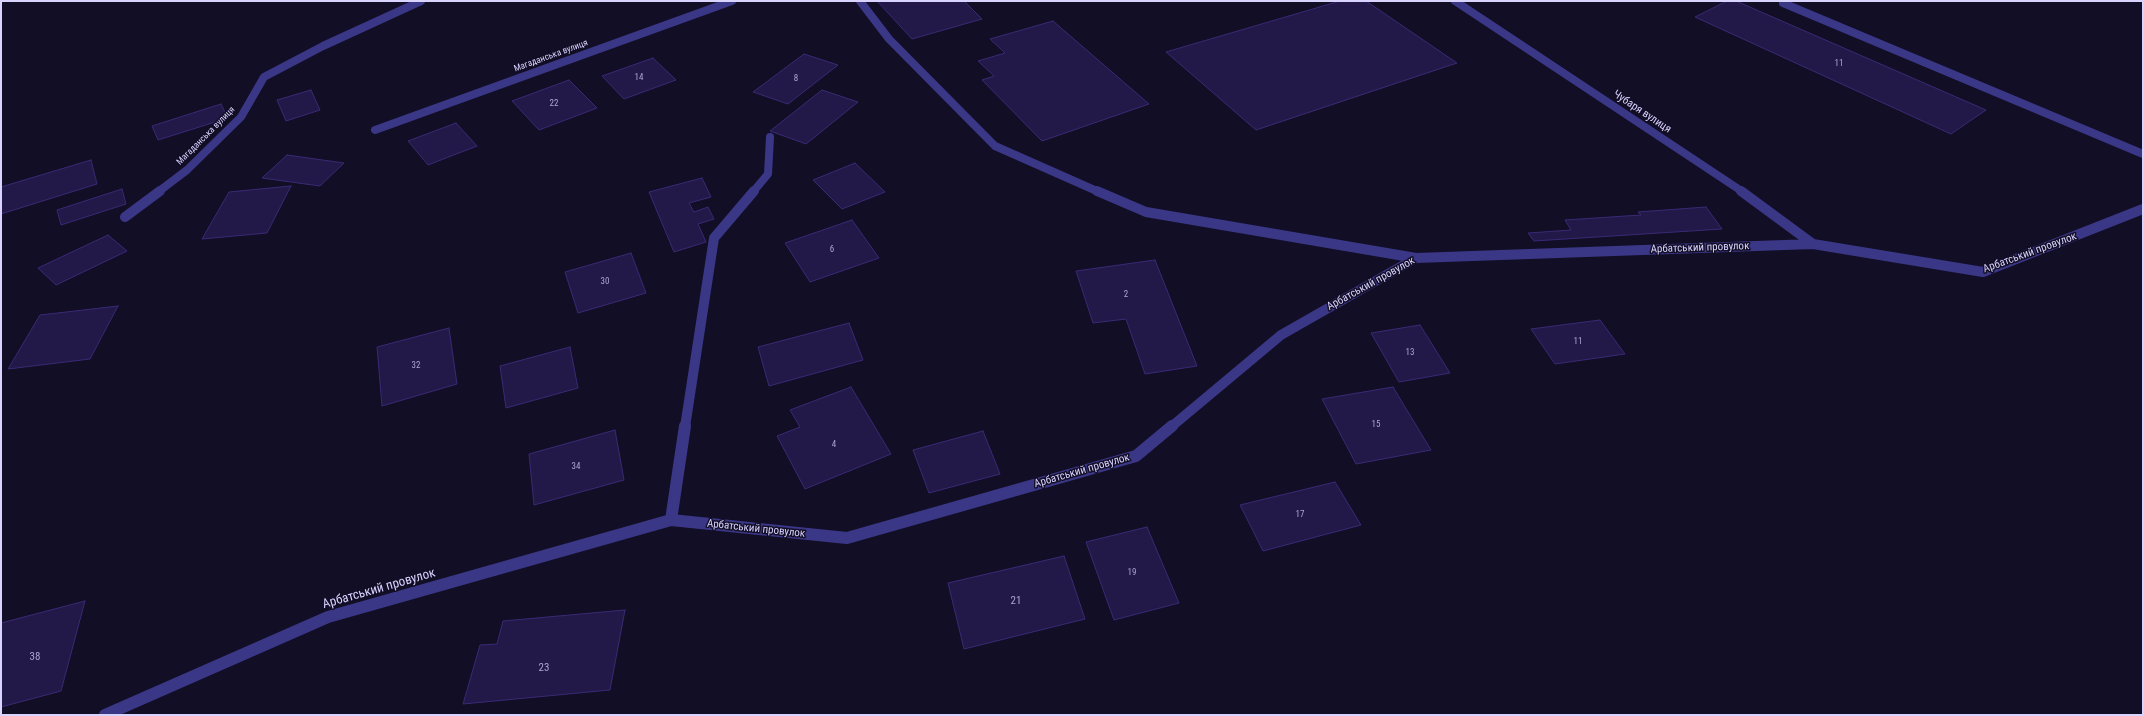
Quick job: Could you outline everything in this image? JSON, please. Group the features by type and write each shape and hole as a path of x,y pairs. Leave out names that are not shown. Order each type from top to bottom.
{"street":[{"name":"Магаданська вулиця","path":"125,217 187,170 241,117 264,77 323,46 421,1"},
{"name":"Магаданська вулиця","path":"376,130 732,1"},
{"path":"860,1 889,39 995,146 1146,212 1416,258"},
{"name":"Чубаря вулиця","path":"1455,1 1757,201 1813,244"},
{"path":"1783,3 2143,154"},
{"path":"671,520 714,238 768,174 770,137"},
{"name":"Арбатський провулок","path":"105,715 328,617 671,520 847,538 1136,456 1281,335 1416,258 1813,244 1983,272 2143,209"}],"building":[{"path":"877,1 969,1 965,2 982,19 912,39"},
{"path":"1340,1 1366,1 1457,63 1256,130 1166,52"},
{"path":"1727,1 1736,1 1986,110 1951,134 1695,17"},
{"path":"1053,21 1149,104 1042,141 982,80 994,76 978,61 1005,53 990,39"},
{"path":"804,54 838,65 788,104 753,92"},
{"path":"653,58 676,80 624,99 602,76"},
{"path":"569,80 597,108 539,130 512,101"},
{"path":"311,90 320,110 286,121 277,100"},
{"path":"822,90 858,102 806,144 770,131"},
{"path":"221,104 228,118 158,140 152,126"},
{"path":"456,123 477,146 428,165 408,141"},
{"path":"287,155 344,163 320,186 262,178"},
{"path":"91,160 97,184 1,214 1,187"},
{"path":"855,163 885,192 842,209 813,180"},
{"path":"702,178 711,197 689,203 694,212 708,207 714,219 698,224 706,242 674,252 649,192"},
{"path":"291,186 267,233 202,239 229,192"},
{"path":"122,189 126,204 61,225 57,210"},
{"path":"1706,207 1722,229 1534,241 1528,233 1571,230 1565,220 1641,215 1638,212"},
{"path":"852,220 879,258 810,282 785,243"},
{"path":"108,235 127,251 56,285 38,268"},
{"path":"631,253 646,293 578,313 565,272"},
{"path":"1155,260 1197,366 1145,374 1126,319 1093,323 1076,271"},
{"path":"118,306 90,359 8,369 40,315"},
{"path":"1600,320 1625,354 1555,364 1531,329"},
{"path":"849,323 863,360 769,386 758,347"},
{"path":"1420,325 1450,373 1399,382 1371,333"},
{"path":"449,328 457,384 382,406 377,347"},
{"path":"570,347 578,388 506,408 500,366"},
{"path":"851,387 891,454 805,489 777,436 800,427 790,410"},
{"path":"1393,387 1431,450 1356,464 1322,399"},
{"path":"615,430 624,480 534,505 529,454"},
{"path":"983,431 1000,474 929,493 913,450"},
{"path":"1335,482 1361,525 1263,551 1240,505"},
{"path":"1147,527 1179,603 1114,620 1086,542"},
{"path":"1064,556 1085,619 964,649 948,583"},
{"path":"85,601 61,691 1,707 1,623"},
{"path":"625,610 610,690 463,704 480,645 497,644 503,621"}]}
